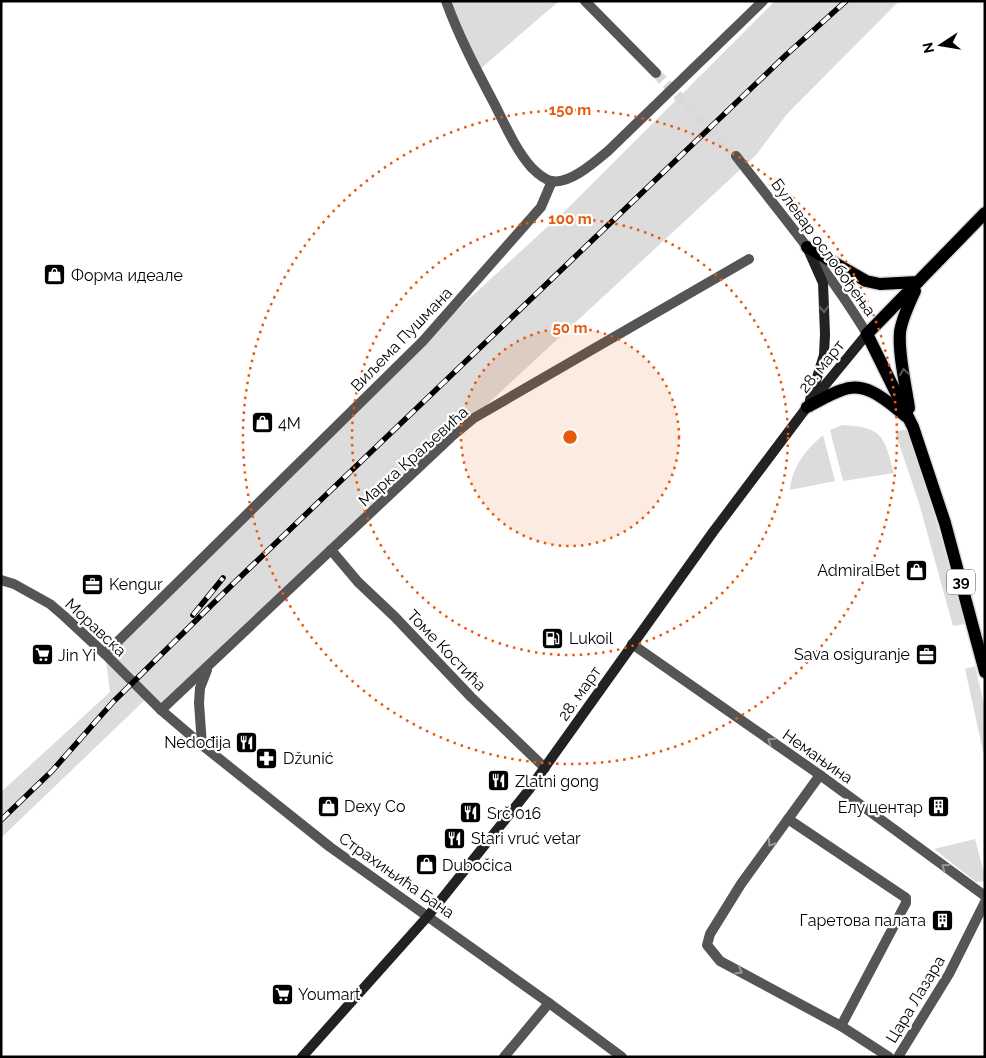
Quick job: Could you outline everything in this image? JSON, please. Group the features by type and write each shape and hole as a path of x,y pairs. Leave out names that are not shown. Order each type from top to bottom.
{"main road":[{"path":"867,334 985,213"},
{"path":"807,247 866,280 880,284 918,282"},
{"path":"807,247 823,283 826,334 824,355 807,407"},
{"path":"911,420 900,346 900,332 918,282"},
{"name":"28. март","path":"302,1057 428,916 545,768 713,532 807,407 867,334"},
{"name":"Булевар ослобођења","path":"867,334 911,420 981,638 985,672"},
{"path":"807,407 843,389 862,388 882,398 911,420"}],"street":[{"path":"446,1 454,24 506,127 531,167 541,176 552,181 562,180 586,169 608,152 763,1"},
{"path":"585,1 656,73"},
{"name":"Булевар ослобођења","path":"736,156 807,247 851,308 867,334"},
{"name":"Виљема Пушмана","path":"105,654 424,340 541,207 552,181"},
{"name":"Марка Краљевића","path":"161,710 474,418 749,259"},
{"name":"Томе Костића","path":"331,550 358,582 395,617 471,697 545,768"},
{"name":"Моравска","path":"1,580 14,584 50,604 105,654 161,710"},
{"name":"Немањина","path":"632,644 820,775 985,896"},
{"path":"202,745 199,703 200,688 209,666"},
{"name":"Страхињића Бана","path":"161,710 330,847 622,1057"},
{"path":"820,775 741,884 710,934 707,945 720,961 841,1026 889,1057"},
{"path":"788,819 906,898 906,903 841,1026"},
{"name":"Цара Лазара","path":"898,1057 949,974 985,902"},
{"path":"504,1057 549,1003"}],"shaded area":[{"path":"446,1 559,1 478,71"},
{"path":"775,1 899,1 787,114 756,155 161,707 149,696 1,838 1,792 110,692 105,654 423,341 568,208"},
{"path":"842,425 866,428 880,436 888,451 894,473 843,481 830,430"},
{"path":"907,430 930,499 965,624 953,626 919,503 896,435 899,431"},
{"path":"823,435 835,481 790,490 791,481 801,459"},
{"path":"975,666 985,709 985,760 965,669"},
{"path":"975,839 985,881 976,882 934,849"}],"tunnel":[{"path":"656,73 736,156"}],"railway":[{"path":"1,820 52,771 113,702 235,582 786,55 846,1"},
{"path":"193,615 223,578"}],"place":[{"name":"Форма идеале","path":"55,275"},
{"name":"4M","path":"262,423"},
{"name":"AdmiralBet","path":"916,570"},
{"name":"Kengur","path":"93,584"},
{"name":"Lukoil","path":"553,638"},
{"name":"Sava osiguranje","path":"926,654"},
{"name":"Jin Yi","path":"42,655"},
{"name":"Nedođija","path":"247,742"},
{"name":"Džunić","path":"267,758"},
{"name":"Zlatni gong","path":"499,781"},
{"name":"Dexy Co","path":"328,806"},
{"name":"Елу центар","path":"939,807"},
{"name":"Srč 016","path":"471,813"},
{"name":"Stari vruć vetar","path":"455,838"},
{"name":"Dubočica","path":"426,865"},
{"name":"Гаретова палата","path":"942,920"},
{"name":"Youmart","path":"282,994"}]}
